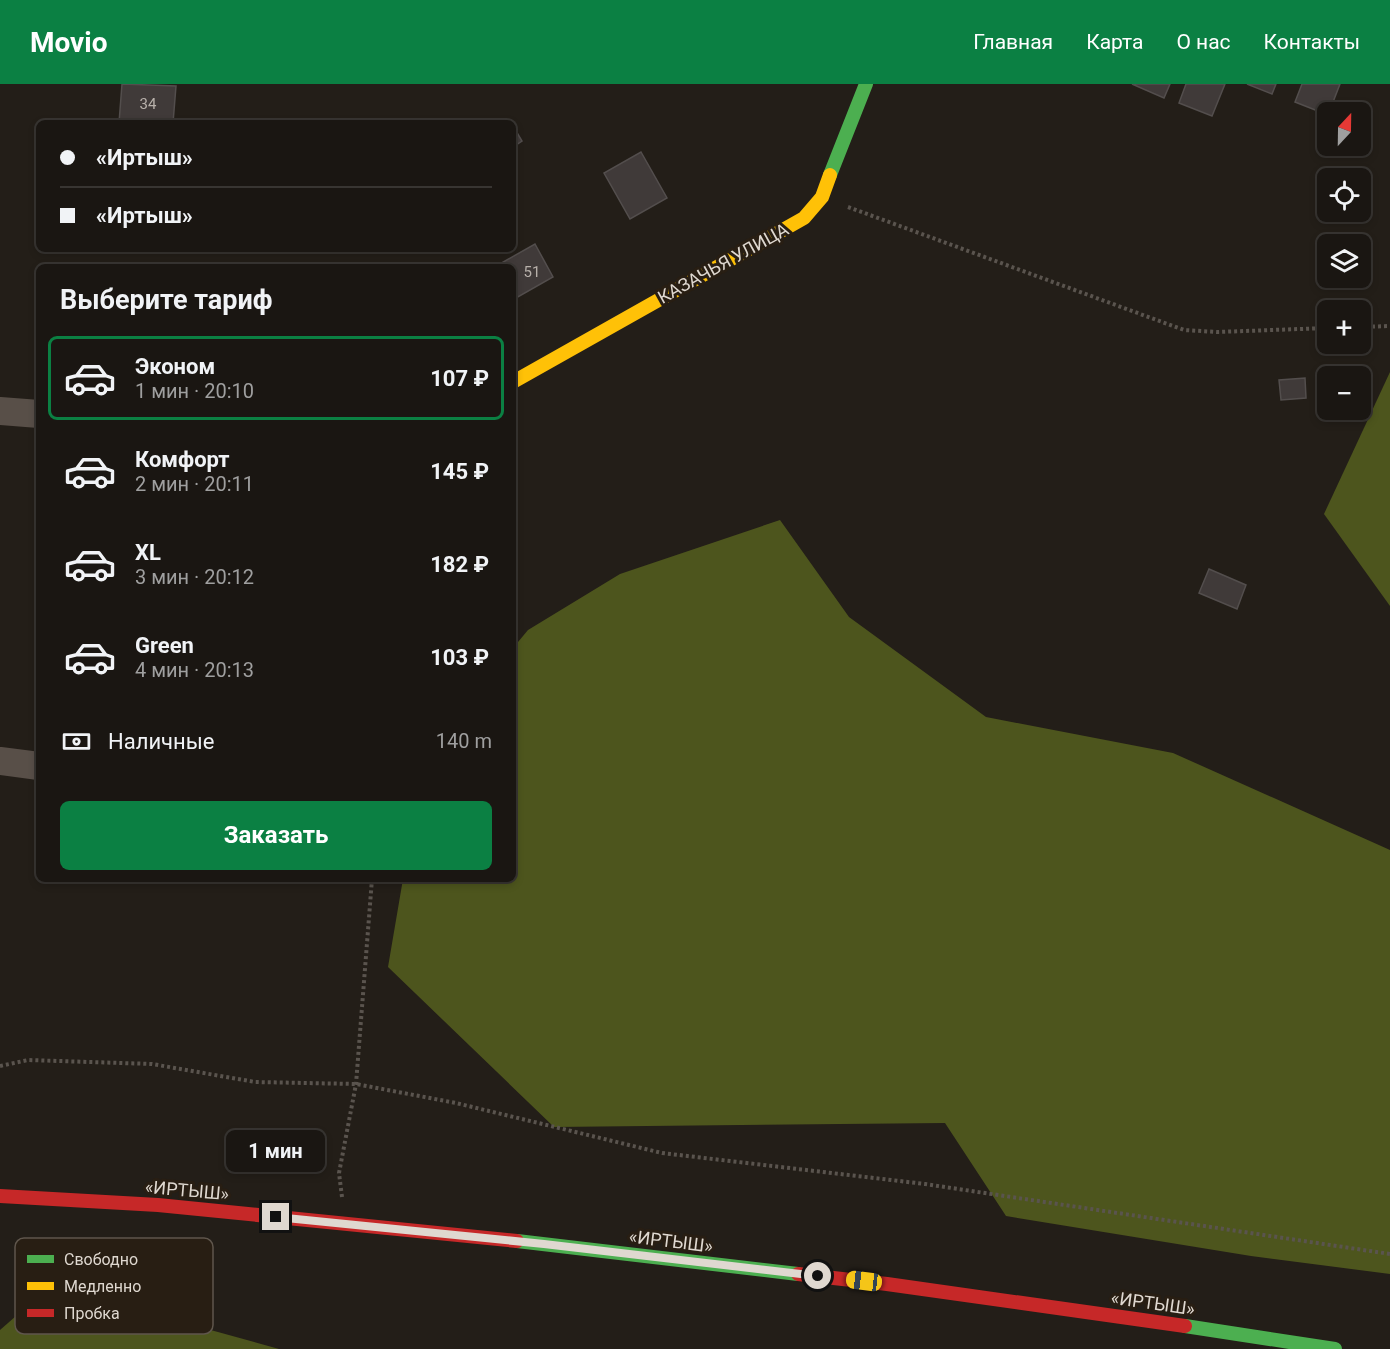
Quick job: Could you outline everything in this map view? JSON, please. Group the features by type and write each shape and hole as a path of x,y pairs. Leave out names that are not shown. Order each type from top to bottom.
{"main road":[{"name":"КАЗАЧЬЯ УЛИЦА","path":"516,380 804,218 822,197 866,84"},
{"name":"«ИРТЫШ»","path":"0,1196 158,1205 544,1244 875,1282 1335,1349"}],"street":[{"path":"0,411 36,414"},
{"path":"0,761 36,766"}],"path":[{"path":"822,197 1184,330 1217,332 1317,328"},
{"path":"1371,327 1390,326"},
{"path":"346,1224 339,1173 356,1084 372,882"},
{"path":"0,1066 28,1060 152,1064 255,1082 356,1084 456,1103 662,1153 925,1184 1390,1254"}],"green space":[{"path":"1390,372 1390,606 1324,514 1368,420 1371,420 1371,413"},
{"path":"780,520 849,617 986,717 1173,753 1390,850 1390,1274 1251,1256 1006,1216 945,1123 554,1127 388,967 402,882 516,882 516,644 528,630 620,574"},
{"path":"15,1317 15,1334 213,1334 213,1331 279,1349 0,1349 0,1330"}],"building":[{"path":"122,84 176,86 173,120 119,120"},
{"path":"1132,84 1170,84 1164,98"},
{"path":"1186,84 1225,84 1212,116 1179,103"},
{"path":"1247,84 1276,84 1272,94"},
{"path":"1302,84 1340,84 1333,102 1317,102 1317,111 1295,102"},
{"path":"516,131 522,141 516,145"},
{"path":"641,152 667,198 630,219 604,173"},
{"path":"535,244 553,277 516,298 516,264 500,264"},
{"path":"1305,378 1306,398 1281,400 1279,380"},
{"path":"1209,569 1246,585 1237,609 1199,593"}],"traffic: fast":[{"path":"830,175 866,84"},
{"path":"517,1241 798,1274"},
{"path":"1185,1326 1335,1349"}],"traffic: slow":[{"path":"516,380 804,218 822,197 830,175"}],"traffic: jam":[{"path":"0,1196 158,1205 517,1241"},
{"path":"798,1274 887,1284 1185,1326"}],"route":[{"path":"276,1217 544,1244 818,1276"}]}
